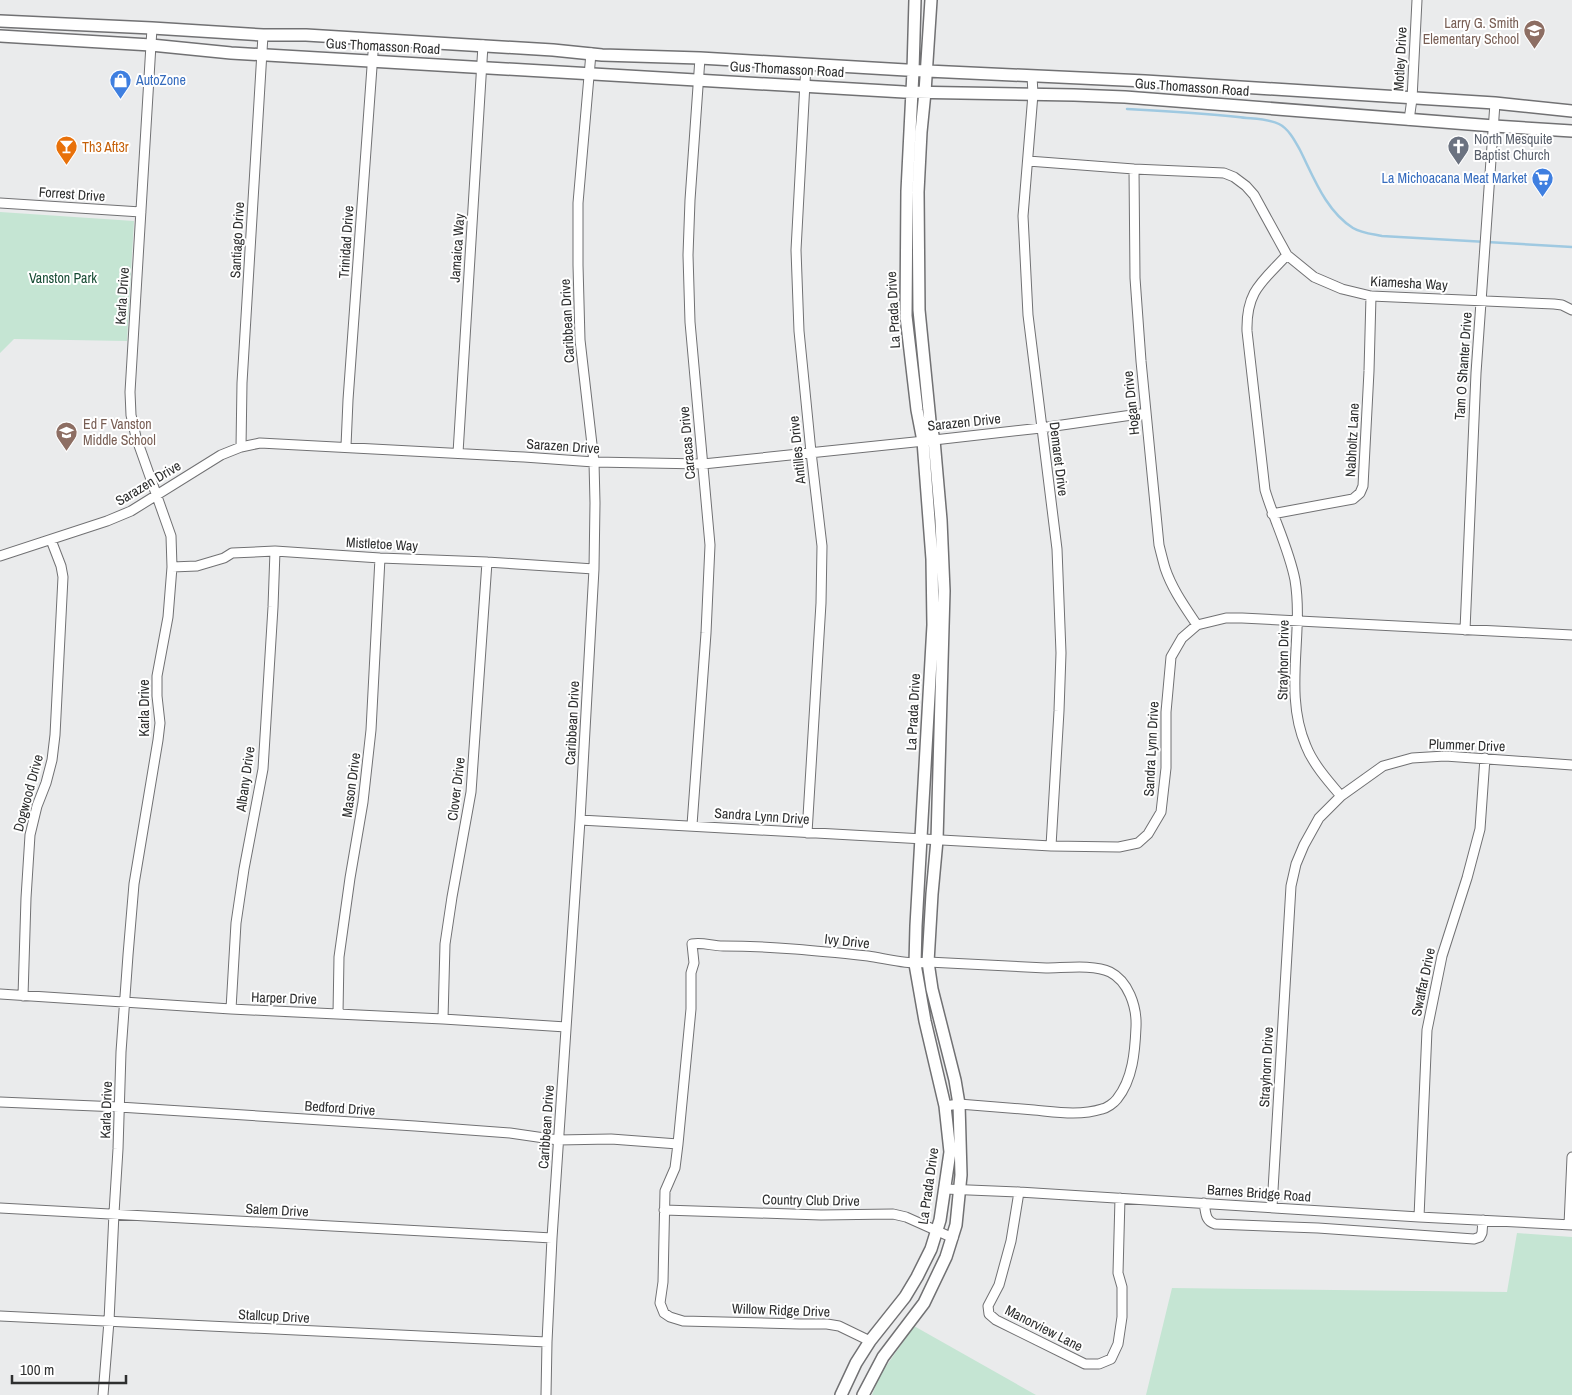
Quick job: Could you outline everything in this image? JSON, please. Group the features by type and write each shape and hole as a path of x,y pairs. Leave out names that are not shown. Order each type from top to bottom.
{"main road":[{"name":"La Prada Drive","path":"841,1395 856,1363 870,1341 910,1289 924,1265 940,1220 950,1152 945,1106 925,1021 915,964 933,625 930,421 919,310 912,201 912,92 915,0"},
{"name":"La Prada Drive","path":"912,201 927,71 931,0"},
{"name":"Gus Thomasson Road","path":"0,21 374,39 483,45 591,54 700,58 914,71 1145,81 1495,104 1572,111"},
{"name":"Gus Thomasson Road","path":"0,36 151,45 231,53 590,72 912,92 1033,94 1184,101 1409,120 1572,131"},
{"name":"La Prada Drive","path":"865,1391 883,1357 924,1303 946,1257 956,1224 960,1190 959,1104 955,1080 932,989 928,962 937,840 944,591 941,520 929,440"},
{"path":"925,1021 939,1020"},
{"path":"846,1383 865,1391"}],"street":[{"name":"Motley Drive","path":"1409,120 1412,99 1417,0"},
{"name":"Karla Drive","path":"103,1395 109,1321 125,1001 134,884 158,740 160,723 157,676 168,617 172,567 172,536 136,436 131,415 130,392 152,28"},
{"name":"Santiago Drive","path":"241,447 242,382 263,35"},
{"name":"Trinidad Drive","path":"346,446 374,39"},
{"name":"Jamaica Way","path":"458,453 483,45"},
{"name":"Caribbean Drive","path":"546,1395 552,1238 580,820 594,569 594,462 580,340 578,265 578,204 591,54"},
{"name":"Caracas Drive","path":"692,825 706,633 710,545 690,322 688,255 700,58"},
{"name":"Antilles Drive","path":"806,64 796,250 799,331 822,546 821,603 807,832"},
{"name":"Demaret Drive","path":"1032,76 1033,94 1024,216 1028,314 1057,549 1061,653 1051,846"},
{"name":"Tam O Shanter Drive","path":"1465,630 1470,495 1481,300 1495,104"},
{"name":"Kiamesha Way","path":"1028,161 1134,169 1224,173 1234,177 1254,195 1287,255 1314,277 1342,289 1371,296 1554,304 1562,305 1572,310"},
{"name":"Hogan Drive","path":"1134,169 1135,278 1159,545 1171,582 1197,625"},
{"name":"Forrest Drive","path":"0,204 141,212"},
{"name":"Strayhorn Drive","path":"1272,1207 1291,886 1296,864 1319,818 1341,796 1327,780 1306,747 1297,718 1294,681 1297,621 1295,580 1284,539 1272,514 1265,490 1247,330 1246,315 1256,288 1287,255"},
{"name":"Nabholtz Lane","path":"1272,514 1353,499 1363,486 1370,371 1371,296"},
{"name":"Sarazen Drive","path":"0,556 107,521 131,511 221,455 241,447 260,443 346,446 594,462 703,464 1041,428 1146,413"},
{"name":"Dogwood Drive","path":"22,996 30,834 52,760 55,735 63,577 51,540"},
{"name":"Mistletoe Way","path":"172,567 197,566 224,558 232,553 275,552 594,569"},
{"name":"Albany Drive","path":"231,1009 236,923 244,869 263,770 275,552"},
{"name":"Mason Drive","path":"338,1013 339,957 372,730 380,558"},
{"name":"Clover Drive","path":"443,1019 445,944 471,792 487,562"},
{"name":"Sandra Lynn Drive","path":"580,820 1051,846 1105,848 1132,846 1144,839 1161,812 1165,777 1166,712 1170,664 1177,644 1197,625 1226,618 1572,636"},
{"name":"Plummer Drive","path":"1341,796 1383,766 1412,758 1445,756 1572,765"},
{"name":"Swaffar Drive","path":"1419,1217 1427,1030 1442,956 1468,878 1480,829 1485,758"},
{"name":"Ivy Drive","path":"718,1321 683,1321 670,1318 664,1313 660,1303 663,1282 665,1191 675,1168 678,1144 691,1008 694,963 692,944 755,946 869,956 915,964 928,962 1047,968 1092,968 1107,970 1119,977 1126,987 1134,1004 1136,1021 1135,1046 1130,1072 1124,1089 1116,1100 1104,1109 1064,1113 959,1104 945,1106"},
{"name":"Harper Drive","path":"0,994 231,1009 338,1013 566,1027"},
{"name":"Bedford Drive","path":"0,1102 500,1132 558,1140 611,1139 678,1144"},
{"path":"1570,1225 1572,1157"},
{"name":"Barnes Bridge Road","path":"944,1189 1570,1225"},
{"name":"Manorview Lane","path":"1019,1192 1011,1240 999,1285 988,1306 989,1314 996,1320 1085,1364 1099,1364 1111,1359 1118,1344 1122,1317 1122,1287 1118,1273 1120,1198"},
{"path":"1204,1203 1207,1219 1215,1224 1318,1228 1474,1239 1480,1237 1483,1220"},
{"name":"Salem Drive","path":"0,1208 552,1238"},
{"name":"Country Club Drive","path":"664,1210 821,1215 893,1214 906,1217 953,1238"},
{"name":"Stallcup Drive","path":"0,1316 547,1342"},
{"name":"Willow Ridge Drive","path":"718,1321 827,1324 839,1326 870,1341"}],"green space":[{"name":"Vanston Park","path":"0,212 134,221 127,341 14,339 0,353"},
{"path":"1517,1233 1572,1237 1572,1395 1146,1395 1172,1288 1507,1292"},
{"path":"914,1326 1036,1395 872,1395 880,1375"}],"waterway":[{"path":"1127,109 1259,119 1279,124 1294,139 1316,183 1335,213 1353,228 1363,232 1382,236 1572,247"}],"place":[{"name":"Larry G. Smith Elementary School","path":"1535,50"},
{"name":"AutoZone","path":"120,99"},
{"name":"Th3 Aft3r","path":"66,166"},
{"name":"North Mesquite Baptist Church","path":"1458,166"},
{"name":"La Michoacana Meat Market","path":"1543,197"},
{"name":"Ed F Vanston Middle School","path":"67,451"}]}
